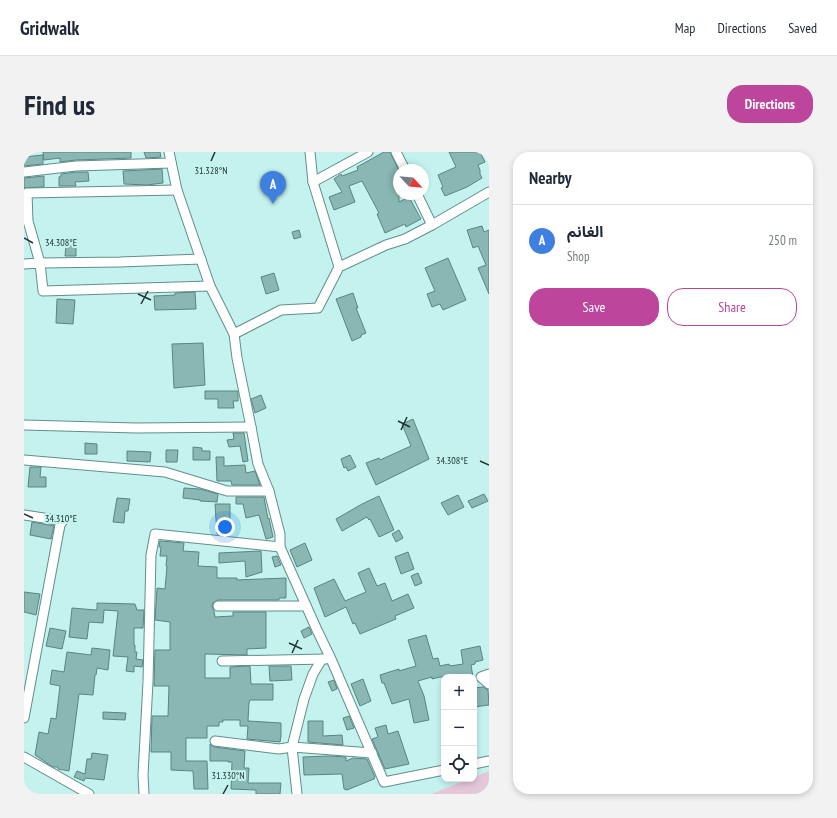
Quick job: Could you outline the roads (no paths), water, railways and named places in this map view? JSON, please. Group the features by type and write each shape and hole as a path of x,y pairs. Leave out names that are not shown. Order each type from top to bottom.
{"street":[{"path":"169,152 177,190 210,286 234,334 237,358 258,464 269,491 280,534 280,547 331,659 384,782 441,771"},
{"path":"310,152 313,182 339,267"},
{"path":"313,182 368,152"},
{"path":"396,152 402,164"},
{"path":"24,172 76,166 171,163"},
{"path":"177,190 27,193 28,221 40,263 43,291 210,286"},
{"path":"234,334 281,310 318,308 339,267 432,225 489,192"},
{"path":"420,200 432,225"},
{"path":"24,264 106,263 201,259"},
{"path":"24,425 136,428 251,427"},
{"path":"24,460 165,472 227,491 269,491"},
{"path":"24,515 62,522 60,525 24,718"},
{"path":"144,794 143,775 148,682 151,555 155,534 280,547"},
{"path":"218,606 306,606"},
{"path":"297,794 292,747 304,699 313,674 322,659"},
{"path":"222,661 331,659"},
{"path":"489,674 481,678 489,684"},
{"path":"215,741 279,749 292,747 372,753"},
{"path":"24,757 89,794"},
{"path":"477,764 489,762"}],"place":[{"name":"الغانم","path":"273,204"}]}
